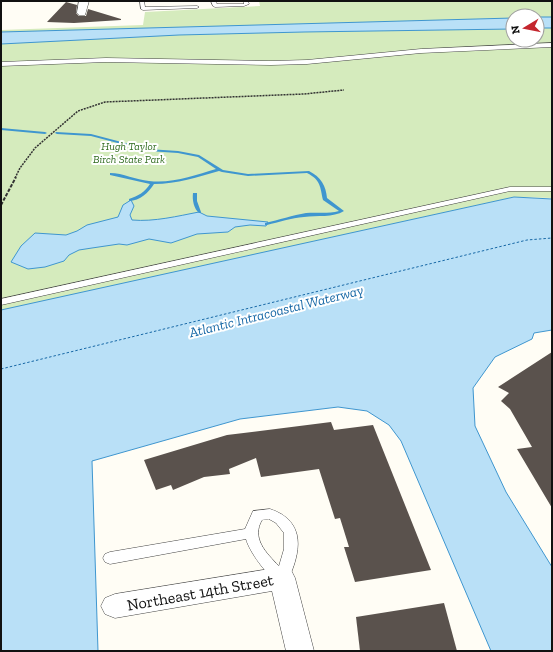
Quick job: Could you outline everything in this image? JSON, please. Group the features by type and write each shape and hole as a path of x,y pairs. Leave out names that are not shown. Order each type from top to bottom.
{"street":[{"path":"82,12 84,1"},
{"name":"Northeast 14th Street","path":"115,606 282,578 300,651"}],"lane":[{"path":"142,1 144,9 197,6"},
{"path":"213,1 215,6 244,5 247,4 246,1"},
{"path":"1,64 106,60 271,63 307,62 421,51 552,45"},
{"path":"1,302 510,188 552,189"},
{"path":"270,514 280,517 289,526 293,535 282,578 261,555 252,542 252,523 258,515 270,514"},
{"path":"110,558 251,533"}],"path":[{"path":"1,205 20,168 35,148 78,111 105,102 304,94 344,90"}],"green space":[{"name":"Hugh Taylor Birch State Park","path":"259,1 552,1 552,198 514,197 1,311 1,30 143,25 145,12 260,6"}],"water":[{"path":"545,17 552,17 552,28 545,28"},
{"path":"505,18 505,29 179,35 1,44 1,32"},
{"name":"Atlantic Intracoastal Waterway","path":"514,197 552,199 552,330 534,333 532,339 495,357 473,388 475,426 506,492 552,567 552,651 491,651 401,441 389,425 367,411 338,407 240,419 92,461 98,651 1,651 1,310"},
{"path":"131,200 134,206 130,215 132,220 174,217 199,212 207,216 268,222 266,226 250,225 235,227 228,232 197,234 171,243 149,239 127,245 119,244 79,250 69,255 64,261 45,267 28,269 11,262 21,246 35,233 66,235 87,225 118,217 123,205"}],"building":[{"path":"66,2 77,5 76,13 79,16 86,16 88,9 121,20 74,23 47,22"},
{"path":"552,352 552,508 517,449 532,447 510,409 501,401 509,393 498,387"},
{"path":"331,422 334,430 373,425 431,570 355,582 344,547 349,547 340,518 335,519 319,469 261,477 256,458 229,469 230,474 204,477 173,490 171,485 156,490 144,460 227,435"},
{"path":"444,603 457,651 360,651 356,617"}],"waterway":[{"path":"1,129 45,133"},
{"path":"57,133 91,135 148,150 178,152 199,156 219,169"},
{"path":"111,174 145,182 164,183 219,169"},
{"path":"219,169 222,171 248,175 308,172 316,177 321,183 324,190 325,199 342,211 338,213 305,215 267,224"},
{"path":"131,200 144,193 153,183"},
{"path":"195,194 195,201 199,212"}],"ferry route":[{"path":"1,369 527,240 552,238"}]}
